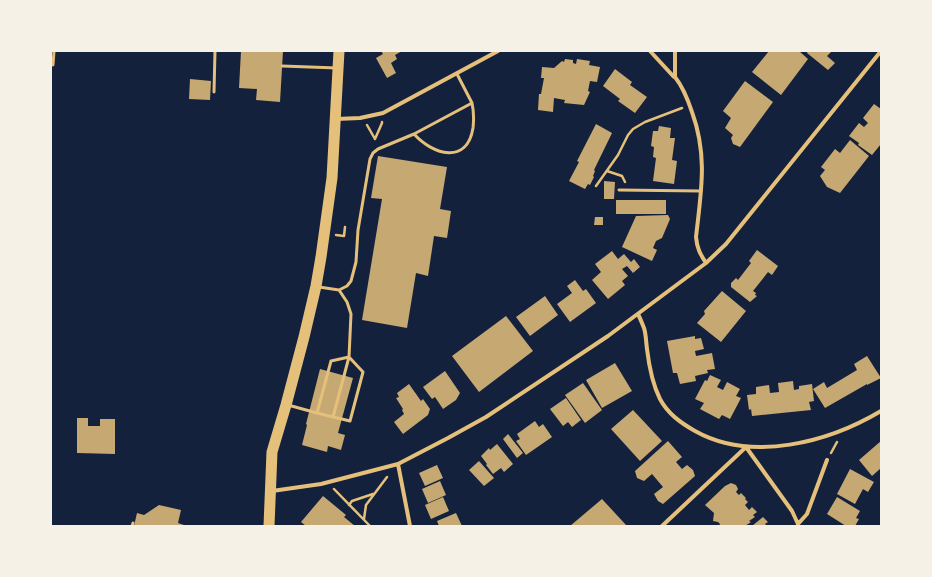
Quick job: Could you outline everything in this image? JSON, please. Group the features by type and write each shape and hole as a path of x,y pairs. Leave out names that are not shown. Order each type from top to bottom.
{"highway":[{"path":"269,526 272,452 286,405 316,286 332,178 339,51"}],"street":[{"path":"336,119 360,118 383,113 498,51"},
{"path":"650,51 681,84 690,105 701,140 703,170 696,237 698,249 706,263"},
{"path":"674,77 675,51"},
{"path":"270,492 327,482 398,464 486,416 602,340 706,263 726,244 881,51"},
{"path":"638,314 644,328 649,367 654,385 661,400 669,412 681,423 700,434 723,443 746,447 764,448 789,445 850,427 881,411"},
{"path":"746,447 792,511 798,525 807,514 827,460"},
{"path":"662,526 746,447"},
{"path":"398,464 410,526"}],"lane":[{"path":"53,65 54,51"},
{"path":"214,92 215,51"},
{"path":"282,66 338,68"},
{"path":"414,134 429,148 441,152 451,153 462,150 467,146 471,138 474,111 457,74"},
{"path":"316,286 339,290 347,286 351,281 356,262 358,230 370,159 373,153 378,148 414,134 472,104"},
{"path":"619,190 701,190"},
{"path":"333,417 349,357 351,314 347,302 339,290"},
{"path":"317,413 331,361 349,357"},
{"path":"286,405 350,422 363,372 349,357"}],"path":[{"path":"596,186 618,155 628,135 633,129 645,122 690,105"},
{"path":"370,131 375,139 382,123 377,114"},
{"path":"607,171 622,176 625,181 625,190"},
{"path":"344,236 345,227"},
{"path":"364,519 366,505 373,494 398,464"},
{"path":"327,482 370,526"},
{"path":"349,505 352,501 373,494"}],"building":[{"path":"241,51 283,51 280,102 256,100 257,89 239,88"},
{"path":"381,51 402,51 395,55 397,59 391,63 396,73 387,78 376,58 383,54"},
{"path":"769,51 799,51 808,59 781,95 752,72"},
{"path":"808,51 832,51 827,56 835,63 828,70 807,53"},
{"path":"565,59 573,60 573,63 576,64 577,59 590,61 589,65 600,67 597,82 590,81 588,91 590,92 584,105 564,103 565,100 554,98 553,112 538,110 539,94 541,94 544,78 541,78 542,67 554,68 562,61 564,62"},
{"path":"615,69 632,82 630,85 647,97 635,113 618,101 620,99 603,86"},
{"path":"190,79 211,81 210,100 189,99"},
{"path":"745,81 773,102 740,147 733,144 731,138 733,135 725,128 731,118 723,111"},
{"path":"874,104 881,109 881,144 872,155 858,145 859,143 849,136 859,123 864,127 868,123 863,118"},
{"path":"596,124 612,133 594,170 594,177 590,185 588,184 585,189 569,181 579,162 577,161"},
{"path":"659,126 671,128 670,138 675,138 672,160 677,161 674,184 653,181 656,158 653,157 654,147 651,146 653,131 658,131"},
{"path":"850,140 869,156 840,193 827,187 820,176 825,170 821,167 835,149 840,153"},
{"path":"378,156 447,167 440,209 451,211 447,238 434,236 428,276 416,273 407,328 362,320 382,199 371,198"},
{"path":"604,181 615,182 614,199 604,199"},
{"path":"616,200 666,200 666,214 616,214"},
{"path":"668,215 670,219 662,238 656,241 653,248 657,250 652,261 622,247 636,216"},
{"path":"595,217 603,217 603,225 594,225"},
{"path":"757,250 778,266 772,275 768,272 753,291 757,296 750,302 731,287 731,283 736,278 738,280 751,263 749,261"},
{"path":"612,251 618,259 624,254 631,262 634,259 640,267 633,273 627,266 622,269 628,276 622,281 625,285 608,299 592,280 601,272 595,264"},
{"path":"575,280 583,291 586,289 596,303 570,322 557,304 572,293 567,286"},
{"path":"722,291 746,311 721,342 697,323 705,314 704,311"},
{"path":"545,296 558,315 530,336 516,317"},
{"path":"506,316 533,351 479,392 452,356"},
{"path":"695,336 695,339 701,338 704,349 695,351 696,356 712,353 715,369 707,370 708,373 695,376 696,381 680,384 677,373 673,373 667,341"},
{"path":"867,356 881,378 867,384 825,408 813,389 824,382 827,388 857,370 854,364"},
{"path":"615,363 632,391 602,408 586,380"},
{"path":"320,369 353,378 338,433 345,435 341,450 328,446 327,452 302,445"},
{"path":"445,371 460,393 456,400 443,409 435,397 432,399 423,387"},
{"path":"710,375 721,380 717,387 723,390 727,382 740,389 736,396 741,398 730,419 722,415 719,419 700,409 704,403 695,399 705,380 707,381"},
{"path":"793,381 794,390 799,389 799,386 812,384 814,401 809,402 811,410 752,416 751,409 749,410 747,395 756,394 756,387 769,385 770,393 779,392 778,383"},
{"path":"583,383 602,410 585,423 565,395"},
{"path":"409,384 421,401 423,399 430,409 428,415 403,434 394,422 404,414 403,409 396,398 399,397 397,393"},
{"path":"566,398 581,420 572,427 568,422 563,426 550,409"},
{"path":"633,410 662,441 640,461 611,429"},
{"path":"77,418 88,418 88,426 100,426 100,419 115,419 115,454 77,453"},
{"path":"535,421 539,427 543,424 552,437 526,455 516,441 520,439 517,434"},
{"path":"508,434 523,453 517,458 503,439"},
{"path":"668,441 682,457 676,462 682,469 687,465 693,470 695,476 663,504 658,501 654,494 663,487 652,474 644,481 637,478 635,471"},
{"path":"881,441 881,468 872,476 859,460"},
{"path":"497,444 513,464 504,472 501,468 493,474 481,456 489,448 490,450"},
{"path":"479,461 494,478 484,486 469,470"},
{"path":"437,465 443,478 425,486 419,473"},
{"path":"850,469 874,482 868,492 863,489 855,504 837,494"},
{"path":"440,481 446,495 428,503 422,489"},
{"path":"731,483 736,485 738,489 736,492 739,495 741,493 746,498 745,499 748,502 745,505 749,510 752,507 757,512 753,515 755,517 749,521 751,522 745,526 719,526 720,524 718,522 713,521 714,513 705,505 725,486"},
{"path":"323,496 346,515 344,517 355,526 306,526 301,522"},
{"path":"443,497 449,511 431,519 425,505"},
{"path":"837,497 860,511 856,518 859,519 855,526 846,526 827,514"},
{"path":"602,499 626,525 625,526 570,526"},
{"path":"159,505 181,510 178,523 187,526 134,526 137,513 144,515"},
{"path":"456,513 462,526 439,526 437,521"},
{"path":"763,517 768,522 765,524 767,526 752,526"}]}
